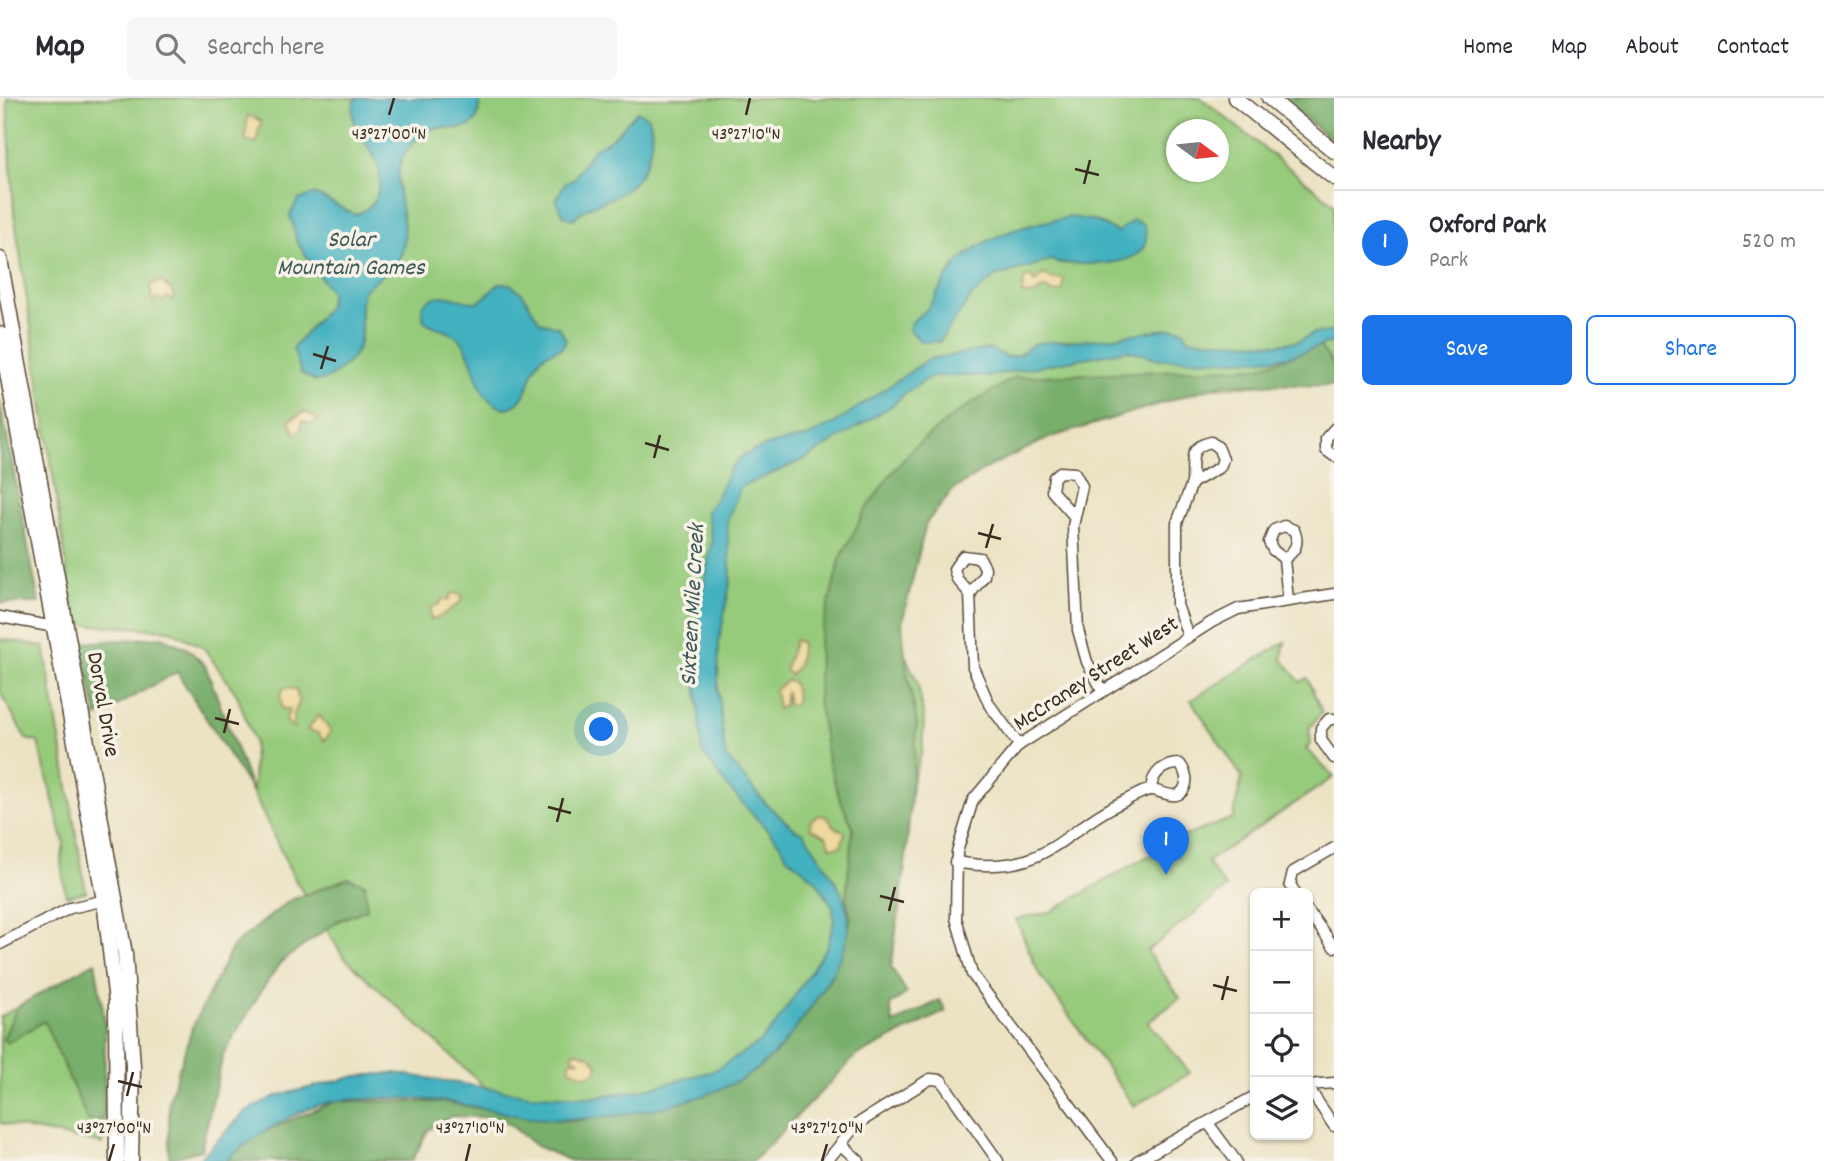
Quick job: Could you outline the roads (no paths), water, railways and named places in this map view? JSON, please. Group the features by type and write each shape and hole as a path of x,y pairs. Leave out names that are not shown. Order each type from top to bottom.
{"main road":[{"path":"1235,98 1334,178"},
{"path":"1269,98 1334,151"},
{"name":"Dorval Drive","path":"0,259 69,629 110,899 116,1002 117,1161"},
{"name":"Dorval Drive","path":"0,334 54,627 130,993 131,1161"}],"street":[{"path":"1334,429 1326,438 1326,450 1334,456"},
{"path":"1188,636 1177,606 1177,523 1192,483"},
{"path":"1074,516 1079,630 1087,662 1103,691"},
{"path":"1284,559 1288,600"},
{"path":"970,594 974,667 989,704 1018,745"},
{"name":"McCraney Street West","path":"1112,1161 972,974 956,918 955,862 973,800 1018,745 1188,636 1238,609 1334,594"},
{"path":"0,617 69,629"},
{"path":"1334,719 1329,719 1321,728 1321,740 1334,758"},
{"path":"955,862 978,866 1025,862 1046,853 1127,799 1151,790"},
{"path":"1292,888 1290,884 1293,872 1334,848"},
{"path":"0,944 70,908 110,899"},
{"path":"1313,918 1334,947"},
{"path":"827,1161 857,1125 930,1079 941,1080 998,1161"},
{"path":"1313,1085 1334,1083"},
{"path":"1313,1094 1334,1126"},
{"path":"1137,1161 1250,1099"},
{"path":"1208,1123 1236,1161"},
{"path":"841,1144 859,1161"}],"water":[{"name":"Solar Mountain Games","path":"355,98 480,98 476,120 471,125 464,128 431,129 407,150 398,174 404,230 401,255 394,266 363,292 360,342 354,355 328,378 315,381 301,373 293,348 328,307 331,293 297,242 290,215 298,200 315,194 355,215 367,209 375,200 380,179 379,169 356,125 353,113"},
{"path":"637,111 649,118 651,138 647,159 637,178 616,196 585,210 573,219 564,216 556,201 564,184 573,180 593,149 612,138"},
{"path":"1071,217 1096,221 1117,232 1134,220 1144,225 1146,240 1141,251 1116,262 1084,264 1058,263 1051,260 997,276 972,296 939,342 921,342 909,329 913,321 930,305 953,268 981,245 1010,232"},
{"path":"500,283 510,284 522,293 540,322 559,327 566,340 562,348 541,358 521,400 507,408 488,399 482,391 462,342 454,335 424,321 422,306 435,297 442,296 479,302"},
{"name":"Sixteen Mile Creek","path":"1173,328 1183,330 1189,339 1279,344 1299,341 1314,333 1334,332 1334,342 1287,357 1254,360 1160,359 1127,350 989,376 932,376 905,393 893,405 805,459 741,487 727,520 731,578 719,643 718,688 727,758 767,805 796,830 803,832 834,878 848,914 848,931 843,950 832,973 796,1028 766,1062 735,1082 680,1103 585,1118 532,1118 423,1100 337,1101 309,1109 278,1124 248,1142 226,1161 197,1161 246,1111 276,1096 357,1076 396,1073 531,1095 594,1097 642,1090 713,1071 759,1043 776,1024 827,946 834,921 833,907 815,879 787,857 781,845 727,786 702,752 693,643 712,541 706,511 715,500 730,469 743,455 772,444 807,437 835,423 929,359 990,349 1007,357 1017,356 1035,343 1100,339"}],"place":[{"name":"Oxford Park","path":"1166,875"}]}
